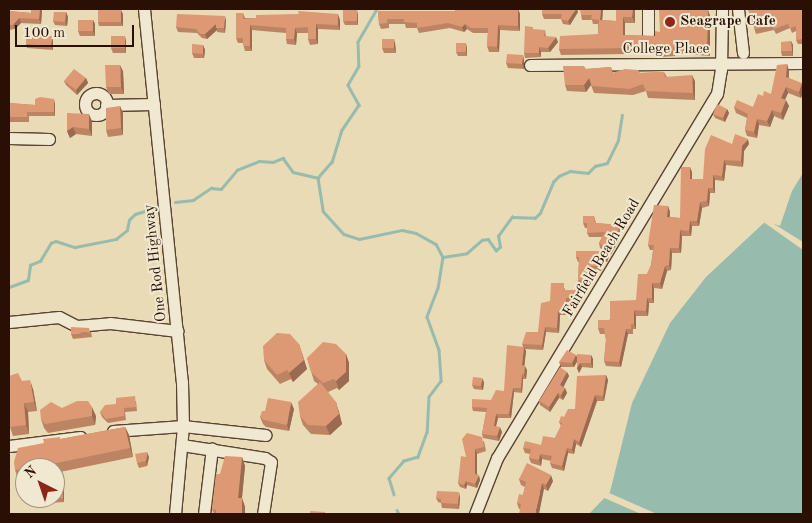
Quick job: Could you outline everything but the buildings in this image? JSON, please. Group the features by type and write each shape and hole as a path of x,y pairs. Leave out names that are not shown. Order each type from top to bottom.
{"street":[{"name":"One Rod Highway","path":"144,9 178,331 183,426 175,514"},
{"path":"648,9 648,34"},
{"name":"Fairfield Beach Road","path":"475,514 497,458 717,94 721,65 722,9"},
{"path":"738,9 743,53"},
{"name":"College Place","path":"530,65 803,63"},
{"path":"85,119 85,106 88,112 98,114 106,104 154,104"},
{"path":"9,138 49,139"},
{"path":"9,322 59,317 77,326 110,323 178,331"},
{"path":"9,446 99,434 128,428 183,426 266,435"},
{"path":"182,445 212,448 264,458 271,462 263,514"},
{"path":"204,514 212,448"}],"shaded area":[{"path":"803,173 803,514 589,514 610,492 632,403 670,323 706,277 766,221 780,226 792,191"}],"pier":[{"path":"766,219 803,242 803,250 762,221"},
{"path":"607,492 657,514 641,514 602,497"}],"waterway":[{"path":"377,9 358,42 359,66 348,85 359,105 342,130 332,162 318,178 323,211 344,234 359,239 402,230 416,233 436,244 443,257 438,288 427,317 439,350 441,381 429,397 427,432 418,457 404,461 389,478 394,494"},
{"path":"443,257 467,253 482,240 488,239 496,250 500,247 498,236 512,217 535,218 540,213 553,182 559,176 570,171 588,173 595,166 607,163 618,140 622,115"},
{"path":"175,202 193,200 211,188 221,189 237,170 259,161 273,162 283,158 293,172 318,178"},
{"path":"9,287 28,280 30,265 40,261 51,243 56,241 75,247 116,239 127,230 129,220 135,214 155,208"},
{"path":"397,510 399,514"}],"place":[{"name":"Seagrape Cafe","path":"670,22"}]}
